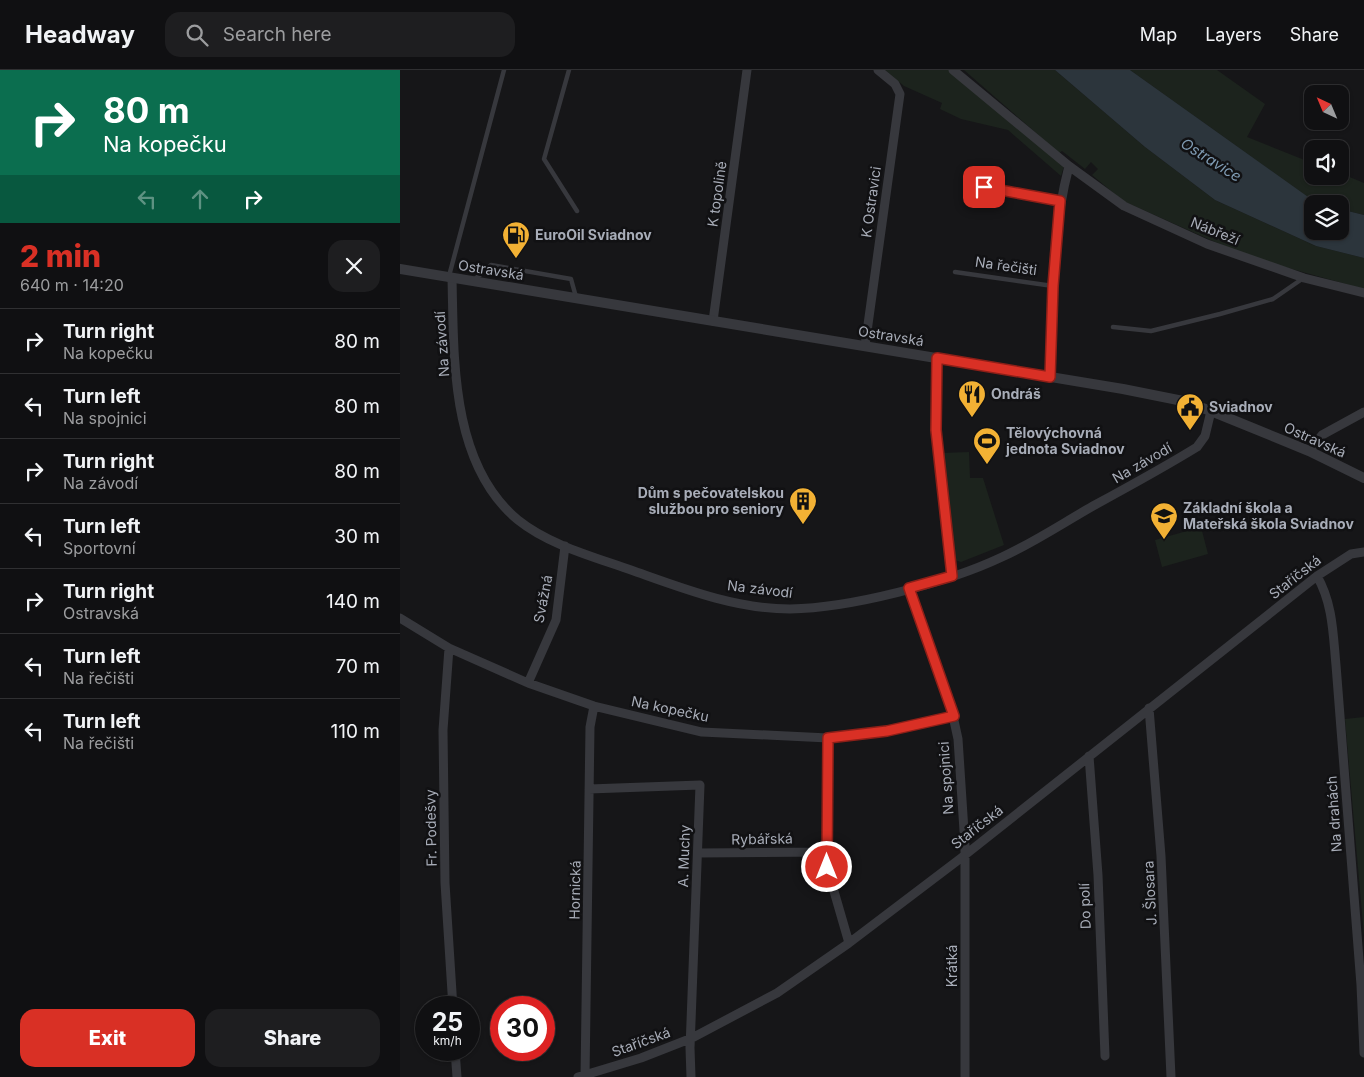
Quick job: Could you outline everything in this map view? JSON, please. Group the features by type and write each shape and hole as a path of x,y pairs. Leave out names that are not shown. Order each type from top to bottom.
{"street":[{"name":"K topolině","path":"713,321 747,70"},
{"name":"K Ostravici","path":"865,346 900,94 895,84 878,70"},
{"name":"Nábřeží","path":"954,70 1069,166 1124,206 1206,244 1304,278 1364,293"},
{"name":"Na řečišti","path":"1050,377 1053,286 1060,201 1069,166"},
{"name":"Ostravská","path":"400,269 1050,377 1183,401 1309,451 1364,478"},
{"name":"Na závodí","path":"450,277 460,406 470,447 487,484 499,502 528,527 565,546 692,592 748,605 788,609 825,606 909,588 952,576 1002,557 1197,447 1205,436 1211,411"},
{"path":"937,358 936,430 952,576"},
{"path":"1309,451 1322,435 1364,412"},
{"name":"Svážná","path":"528,683 556,620 565,546"},
{"name":"Staříčská","path":"583,1076 641,1058 692,1038 777,993 849,943 965,854 1317,576 1351,554 1364,552"},
{"name":"Na drahách","path":"1317,576 1326,592 1335,648 1361,985 1364,1053"},
{"name":"Na spojnici","path":"909,588 954,716 960,769 965,854"},
{"name":"Na kopečku","path":"400,618 449,648 528,683 594,706 702,732 828,738 887,731 954,716"},
{"name":"Fr. Podešvy","path":"449,648 443,730 445,883 452,996"},
{"name":"Hornická","path":"583,1076 590,726 594,706"},
{"name":"J. Šlosara","path":"1149,708 1163,875 1172,1077"},
{"path":"828,738 827,867 849,943"},
{"name":"Do polí","path":"1089,756 1098,875 1105,1056"},
{"name":"A. Muchy","path":"590,789 700,785 691,1077"},
{"name":"Rybářská","path":"698,853 827,852"},
{"name":"Krátká","path":"965,854 965,1077"},
{"path":"457,1061 458,1077"}],"lane":[{"path":"450,277 504,70"},
{"path":"569,70 544,159 577,211"},
{"path":"966,183 1060,201"},
{"path":"473,281 491,265 571,279 577,298"},
{"name":"Na řečišti","path":"955,272 1053,286"},
{"path":"1113,327 1151,331 1220,314 1273,299 1304,278"}],"shaded area":[{"path":"885,70 950,70 1064,166 1061,176 1008,130 961,119 940,109 942,103 904,86"},
{"path":"964,70 1055,70 1145,147 1215,200 1316,246 1364,258 1364,289 1259,260 1123,201 1092,175 1098,169 1091,162 1085,169 1062,151 1059,153"},
{"path":"1130,70 1217,70 1265,104 1247,137 1304,160 1304,185 1349,185 1349,177 1364,183 1364,215 1349,211 1349,195 1305,195"},
{"path":"969,452 970,478 983,478 1004,545 961,562 955,560 941,453"},
{"path":"1201,527 1208,554 1162,567 1155,540"},
{"path":"1364,717 1364,936 1345,719"}],"water":[{"name":"Ostravice","path":"1055,70 1130,70 1305,195 1304,240 1349,240 1349,211 1364,215 1364,258 1316,246 1215,200 1145,147"}],"place":[{"name":"EuroOil Sviadnov","path":"516,259"},
{"name":"Ondráš","path":"972,418"},
{"name":"Sviadnov","path":"1190,431"},
{"name":"Tělovýchovná jednota Sviadnov","path":"987,465"},
{"name":"Dům s pečovatelskou službou pro seniory","path":"803,525"},
{"name":"Základní škola a Mateřská škola Sviadnov","path":"1164,540"}],"route":[{"path":"827,867 828,738 887,731 954,716 909,588 952,576 936,430 937,358 1050,377 1053,286 1060,201 984,187"}]}
